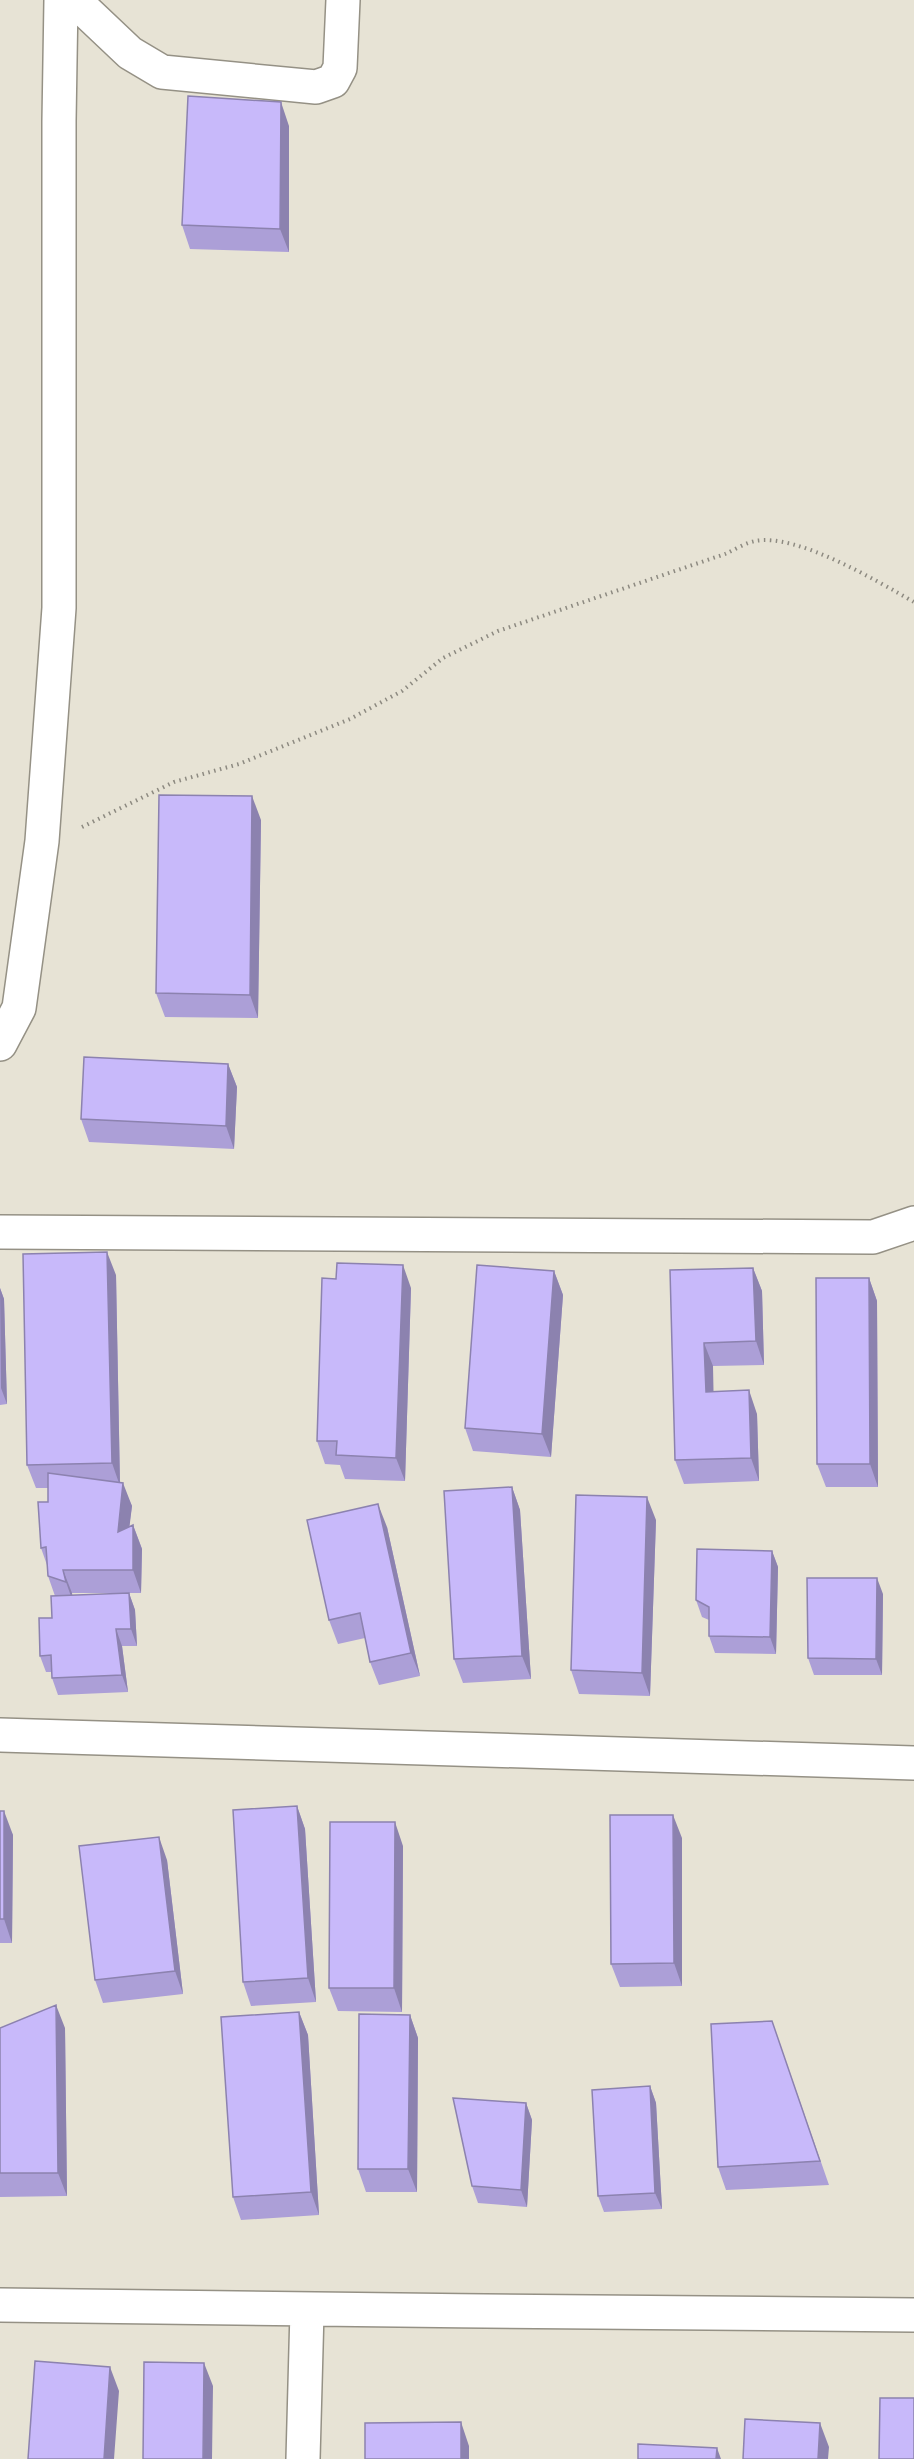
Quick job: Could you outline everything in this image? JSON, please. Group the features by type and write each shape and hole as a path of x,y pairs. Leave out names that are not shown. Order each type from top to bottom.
{"street":[{"path":"0,1044 19,1008 42,841 58,608 59,121 62,0"},
{"path":"74,0 130,53 162,72 316,87 333,81 340,68 343,0"},
{"path":"0,1232 873,1237 914,1224"},
{"path":"0,1735 914,1763"},
{"path":"0,2305 307,2311 466,2310 914,2315"},
{"path":"303,2459 307,2311"}],"path":[{"path":"42,841 93,823 174,782 239,764 350,719 402,691 443,658 498,631 725,554 755,541 796,546 867,576 914,602"}],"building":[{"path":"188,96 281,102 280,229 182,225"},
{"path":"159,795 252,796 250,995 156,993"},
{"path":"84,1057 228,1064 226,1126 81,1119"},
{"path":"107,1252 112,1463 27,1465 23,1254"},
{"path":"337,1263 403,1265 396,1458 336,1455 337,1441 317,1441 322,1278 336,1279"},
{"path":"477,1265 554,1271 542,1434 465,1428"},
{"path":"753,1268 756,1341 704,1343 706,1392 749,1390 751,1458 675,1460 670,1270"},
{"path":"816,1278 869,1278 870,1464 817,1464"},
{"path":"48,1473 123,1483 118,1532 133,1525 133,1570 63,1570 66,1582 48,1576 46,1547 41,1548 38,1502 48,1502"},
{"path":"512,1487 522,1656 454,1659 444,1491"},
{"path":"576,1495 647,1497 642,1673 571,1670"},
{"path":"378,1504 411,1653 370,1662 360,1613 329,1620 307,1520"},
{"path":"697,1549 772,1551 770,1637 709,1636 709,1607 696,1600"},
{"path":"807,1578 877,1578 876,1659 808,1658"},
{"path":"129,1593 131,1629 116,1629 122,1675 52,1678 51,1655 40,1656 39,1618 52,1618 51,1596"},
{"path":"297,1806 308,1978 243,1982 233,1810"},
{"path":"0,1811 4,1811 4,1919 0,1919"},
{"path":"610,1815 673,1815 674,1963 611,1964"},
{"path":"330,1822 395,1822 394,1988 329,1988"},
{"path":"159,1837 175,1971 95,1980 79,1846"},
{"path":"56,2005 58,2173 0,2173 0,2028"},
{"path":"299,2012 311,2192 233,2197 221,2017"},
{"path":"359,2014 410,2015 408,2169 358,2169"},
{"path":"772,2021 820,2161 718,2167 711,2024"},
{"path":"650,2086 655,2193 598,2196 592,2090"},
{"path":"453,2098 526,2103 521,2190 472,2186"},
{"path":"35,2361 110,2367 104,2459 28,2459"},
{"path":"144,2362 204,2363 203,2459 143,2459"},
{"path":"880,2398 914,2398 914,2459 879,2459"},
{"path":"745,2419 820,2423 818,2459 743,2459"},
{"path":"461,2422 461,2459 365,2459 365,2423"},
{"path":"638,2444 717,2448 716,2459 638,2459"}]}
